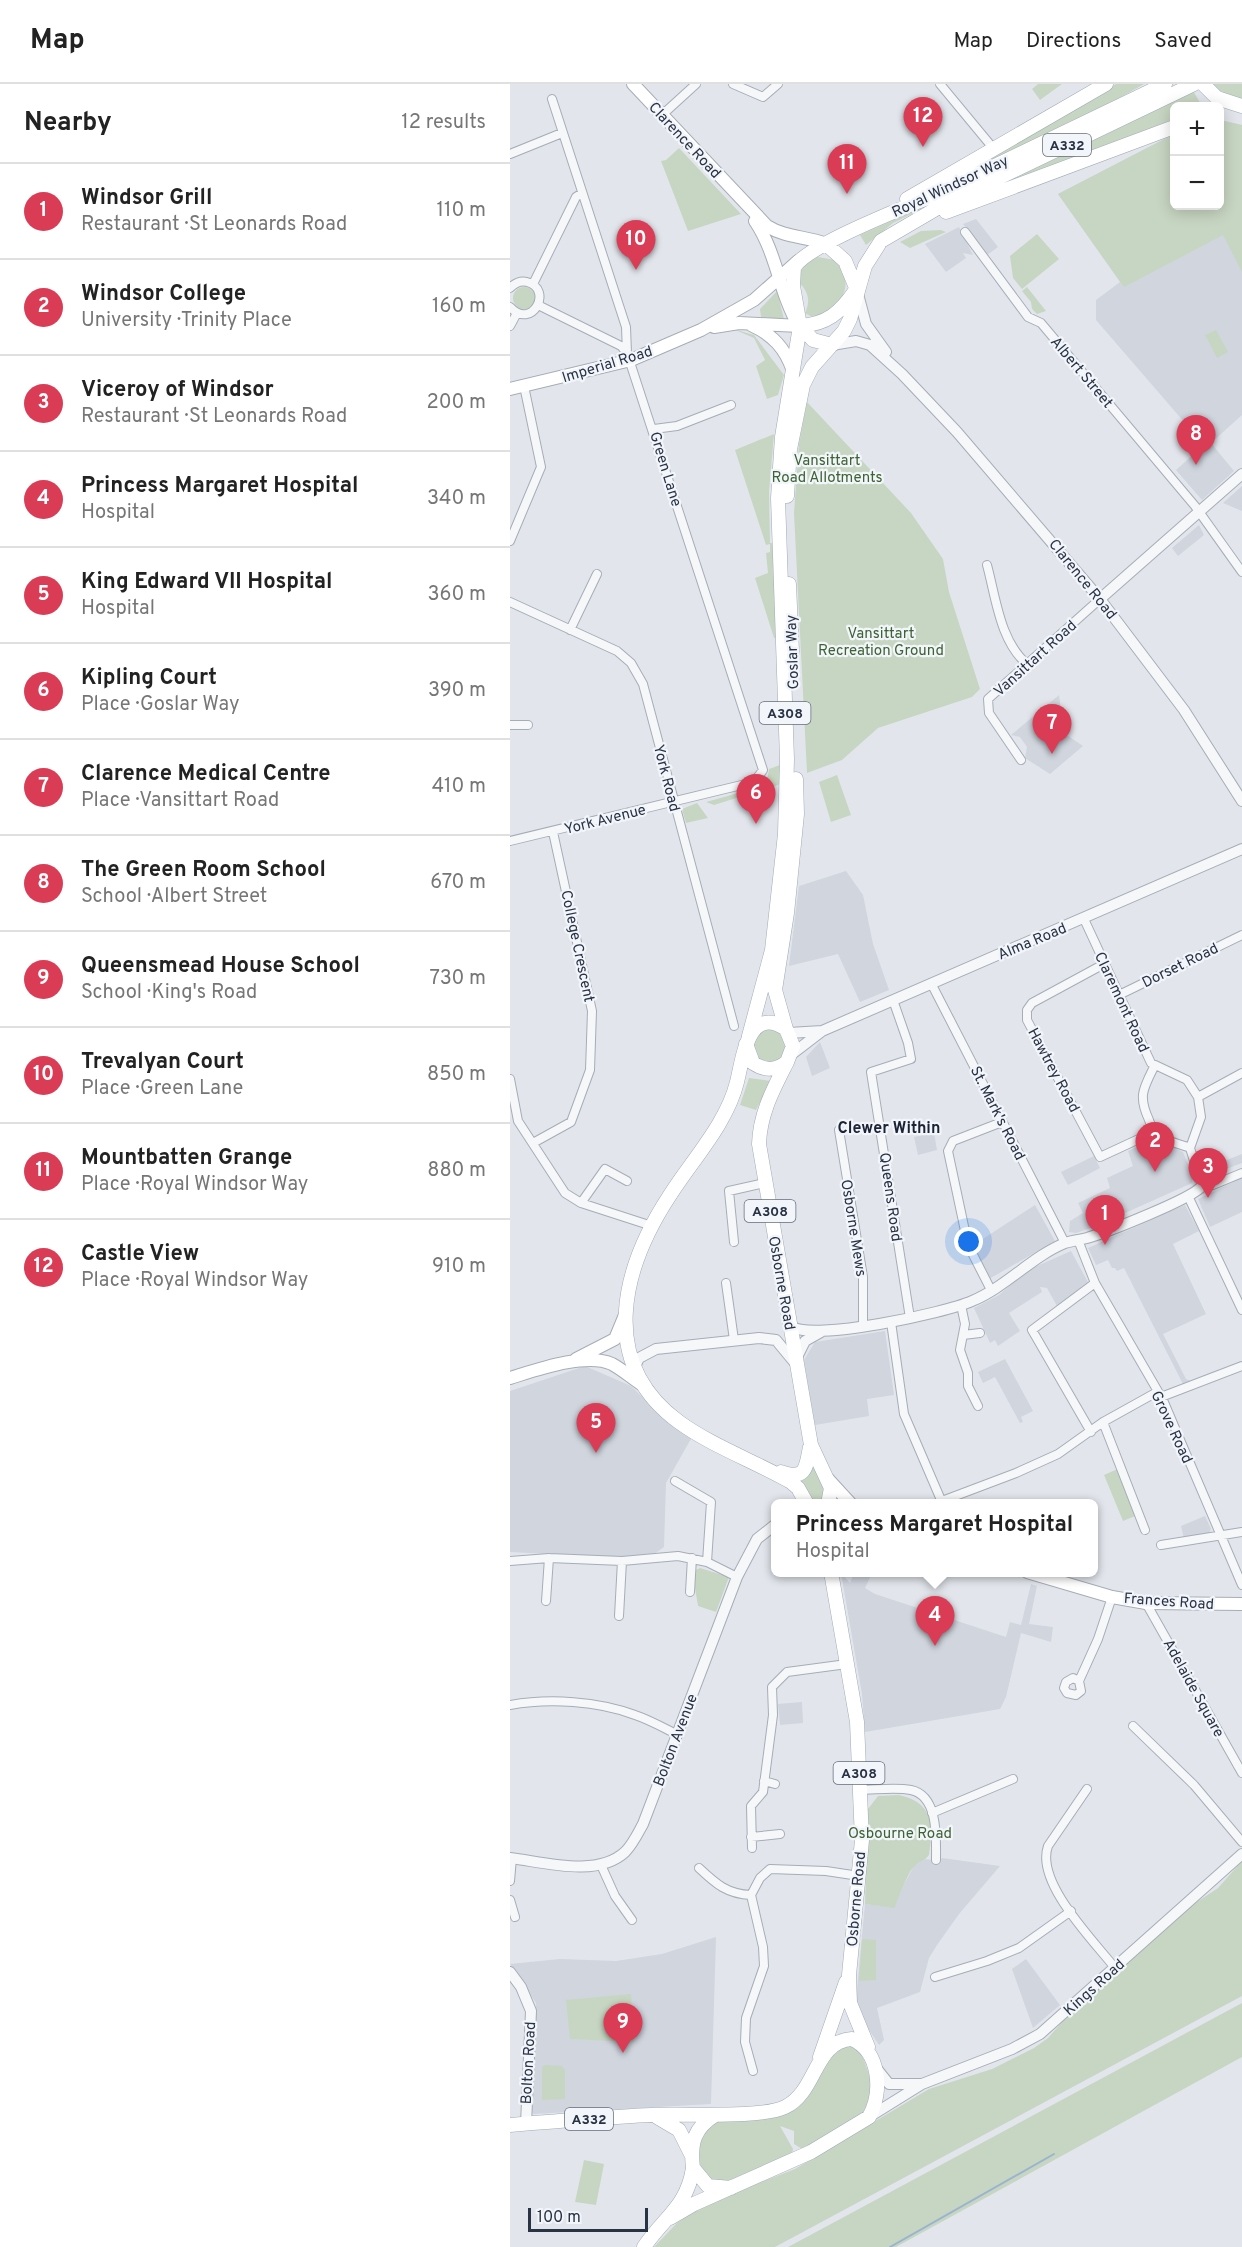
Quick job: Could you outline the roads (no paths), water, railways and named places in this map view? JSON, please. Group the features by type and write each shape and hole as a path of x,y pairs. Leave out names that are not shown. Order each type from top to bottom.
{"main road":[{"name":"Clarence Road","path":"633,84 737,196 776,232 826,244 845,261 857,290"},
{"path":"865,225 993,148 1106,84"},
{"name":"Royal Windsor Way","path":"857,290 874,249 904,226 1153,97 1165,84"},
{"name":"Royal Windsor Way","path":"798,261 865,225 1153,97 1194,84"},
{"path":"1203,84 1217,98 1238,106"},
{"path":"904,226 1170,129"},
{"name":"Clarence Road","path":"737,196 763,232 797,326"},
{"path":"798,261 792,275 797,326 813,340 832,345"},
{"name":"Imperial Road","path":"510,389 629,356 700,330 754,300 798,261"},
{"name":"Imperial Road","path":"700,330 746,323 817,325 833,317 857,290"},
{"name":"Goslar Way","path":"787,1031 775,990 787,913 797,814 786,537 790,449 803,385 812,367 832,345 850,319 857,290"},
{"path":"746,323 777,341 788,356 793,371"},
{"name":"Goslar Way","path":"748,1040 772,950 785,834 787,759 778,498 782,437 793,371 797,326"},
{"path":"787,1031 767,1023 759,1025 748,1040 748,1055 760,1068 773,1070 789,1058"},
{"name":"A308","path":"787,1031 793,1041 789,1058"},
{"name":"A308","path":"748,1040 734,1096 652,1226 637,1264 626,1313 627,1351 644,1386 678,1421 795,1485 802,1499"},
{"name":"Osborne Road","path":"789,1058 760,1122 759,1144 811,1445 832,1492 829,1499"},
{"path":"567,1363 615,1339 626,1313"},
{"path":"510,1378 567,1363 603,1361 644,1386"},
{"path":"765,1467 786,1474 800,1473 807,1466 811,1445"},
{"path":"826,1476 847,1499"},
{"name":"Osborne Road","path":"832,1577 857,1722 861,1840 849,1976 850,2004 872,2058 876,2099 869,2117"},
{"name":"Frances Road","path":"1044,1577 1112,1597 1146,1603 1242,1604"},
{"name":"Osborne Road","path":"718,2113 771,2111 783,2108 804,2093 818,2062 849,1976"},
{"path":"818,2062 832,2046 844,2039 860,2042 872,2058"},
{"path":"645,2247 670,2218 690,2187 695,2136 701,2123 718,2113"},
{"name":"A332","path":"510,2125 652,2115 718,2113"},
{"path":"652,2115 679,2130 692,2162 708,2186 736,2187"},
{"path":"670,2218 811,2152 869,2117"}],"street":[{"path":"662,115 696,84"},
{"path":"733,84 764,97 778,84"},
{"path":"940,84 993,148"},
{"name":"Green Lane","path":"552,99 626,327 629,356 763,764 762,774 754,782 699,796"},
{"path":"510,154 562,133"},
{"path":"532,284 576,197 582,193"},
{"name":"Albert Street","path":"965,232 1028,317 1041,323 1200,512 1242,572"},
{"path":"510,288 518,282 532,284 539,294 538,305 531,312 513,310 510,326"},
{"name":"Clarence Road","path":"857,290 870,331 902,374"},
{"path":"538,305 621,346 629,356"},
{"name":"Clarence Road","path":"832,345 856,341 867,344 902,374 965,441 1100,599 1184,710 1242,801"},
{"path":"510,540 541,467 524,386"},
{"path":"654,429 677,426 731,405"},
{"name":"Vansittart Road","path":"1021,760 987,706 988,699 1242,474"},
{"path":"987,565 1005,629 1015,652 1028,665"},
{"path":"570,630 597,574"},
{"name":"York Road","path":"510,602 617,651 643,684 734,1026"},
{"path":"510,725 528,725"},
{"name":"York Avenue","path":"510,841 699,796"},
{"name":"College Crescent","path":"533,1143 571,1122 590,1070 592,1011 553,832"},
{"name":"Alma Road","path":"789,1058 822,1031 1242,849"},
{"name":"Claremont Road","path":"1084,919 1155,1067 1187,1080 1198,1096"},
{"name":"Dorset Road","path":"1119,995 1242,935"},
{"name":"Hawtrey Road","path":"1104,964 1032,1003 1027,1010 1027,1020 1100,1157 1154,1132"},
{"name":"St. Mark's Road","path":"931,983 1065,1243"},
{"name":"Queens Road","path":"893,1000 911,1059 871,1072 910,1318"},
{"name":"Alma Road","path":"787,1031 822,1031"},
{"path":"1155,1067 1142,1093 1141,1102 1154,1132 1161,1138 1190,1148"},
{"path":"1202,1186 1190,1148 1201,1116 1198,1096 1242,1073"},
{"path":"510,1079 518,1121 565,1193 581,1203 652,1226"},
{"path":"991,1290 968,1245 948,1151 953,1141 1002,1122"},
{"name":"Osborne Mews","path":"839,1130 863,1277 863,1326"},
{"path":"581,1203 604,1169 627,1181"},
{"path":"790,1326 800,1331 824,1331 891,1322 961,1305 991,1290 1037,1258 1065,1243 1078,1240 1188,1196 1202,1186 1213,1185 1242,1173"},
{"path":"734,1242 729,1191 765,1183"},
{"path":"1188,1196 1242,1310"},
{"name":"Grove Road","path":"1078,1240 1095,1283 1159,1395 1242,1585"},
{"path":"726,1283 734,1340"},
{"path":"1090,1431 1032,1330 1095,1283"},
{"path":"961,1305 965,1324 960,1350 968,1373 968,1386 978,1406"},
{"path":"891,1322 904,1414 937,1499"},
{"path":"634,1369 639,1358 656,1349 765,1338 776,1340 796,1362 805,1341 824,1331"},
{"path":"963,1335 980,1333"},
{"path":"946,1499 1047,1459 1103,1422 1159,1395 1242,1366"},
{"path":"1103,1422 1145,1530"},
{"path":"675,1481 711,1502 707,1562"},
{"name":"Bolton Avenue","path":"601,1865 625,1852 643,1824 737,1577 757,1539 771,1528"},
{"path":"1161,1545 1242,1532"},
{"path":"510,1561 549,1558 622,1561 678,1556 707,1562 737,1577"},
{"path":"546,1601 549,1558"},
{"path":"690,1592 692,1558"},
{"path":"620,1616 622,1561"},
{"path":"1079,1681 1098,1639 1112,1597"},
{"name":"Adelaide Square","path":"1146,1603 1242,1773"},
{"path":"752,1848 751,1806 763,1792 763,1759 773,1715 771,1687 777,1678 787,1672 847,1664"},
{"path":"510,1705 529,1701 603,1706 637,1715 678,1735"},
{"path":"1133,1726 1194,1785 1242,1842"},
{"path":"932,1813 1013,1779"},
{"path":"764,1781 775,1784"},
{"path":"1087,1789 1048,1845 1045,1856 1049,1875 1061,1899 1115,1968"},
{"path":"859,1790 911,1790 924,1797 932,1813 936,1831 936,1860"},
{"path":"751,1837 780,1834"},
{"name":"Kings Road","path":"869,2117 922,2084 1012,2049 1040,2034 1242,1854"},
{"path":"510,1881 511,1858 601,1865 615,1896 632,1920"},
{"path":"699,1868 721,1888 733,1894 751,1895"},
{"path":"753,2070 745,2042 746,2018 764,1966 763,1947 751,1895 760,1878 770,1869 826,1871 859,1876"},
{"path":"510,1900 515,1917"},
{"path":"935,1977 987,1961 1018,1948 1071,1911"},
{"name":"Bolton Road","path":"510,1972 528,2001 531,2011 526,2124"},
{"name":"Kings Road","path":"872,2058 881,2077 889,2084 922,2084"}],"waterway":[{"path":"890,2247 1054,2154"}],"place":[{"name":"Castle View","path":"923,147"},
{"name":"Mountbatten Grange","path":"847,194"},
{"name":"Trevalyan Court","path":"636,270"},
{"name":"The Green Room School","path":"1196,465"},
{"name":"Clarence Medical Centre","path":"1052,754"},
{"name":"Kipling Court","path":"756,824"},
{"name":"Windsor College","path":"1155,1172"},
{"name":"Viceroy of Windsor","path":"1208,1198"},
{"name":"Windsor Grill","path":"1105,1245"},
{"name":"King Edward VII Hospital","path":"596,1453"},
{"name":"Princess Margaret Hospital","path":"935,1646"},
{"name":"Queensmead House School","path":"623,2053"}],"district":[{"name":"Clewer Within","path":"889,1127"}],"park label":[{"name":"Vansittart Road Allotments","path":"827,468"},
{"name":"Vansittart Recreation Ground","path":"881,642"},
{"name":"Osbourne Road","path":"900,1833"}]}
